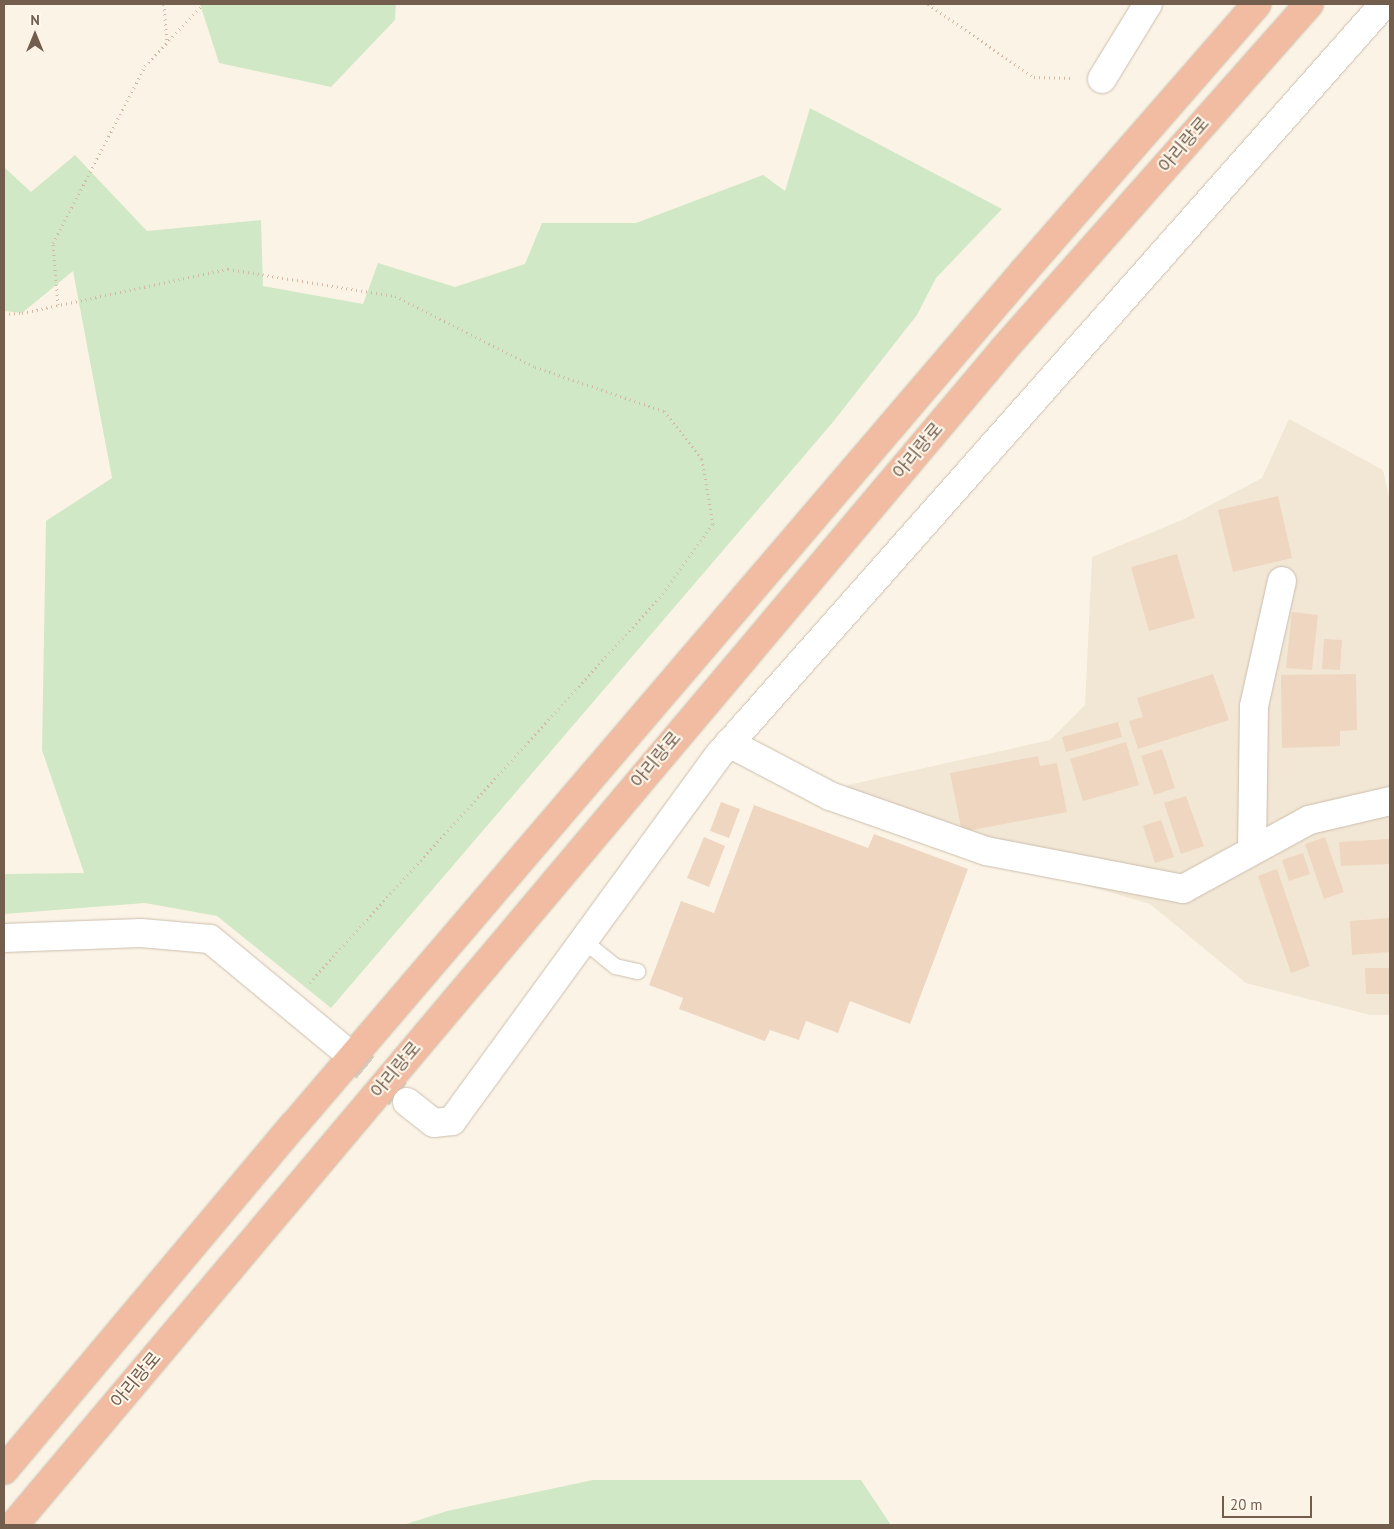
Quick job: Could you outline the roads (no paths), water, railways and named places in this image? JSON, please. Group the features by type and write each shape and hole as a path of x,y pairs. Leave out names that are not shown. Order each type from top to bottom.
{"highway":[{"name":"아리랑로","path":"4,1470 299,1118 1011,286 1257,4"},
{"name":"아리랑로","path":"14,1525 1003,350 1309,4"}],"street":[{"path":"1102,79 1148,4"},
{"path":"407,1102 434,1123 452,1121 730,743 1384,4"},
{"path":"1252,851 1254,706 1282,581"},
{"path":"730,743 830,796 986,851 1183,889 1309,820 1390,801"},
{"path":"4,938 140,932 210,938 344,1050"}],"lane":[{"path":"584,941 615,966 637,971"}],"tunnel":[{"path":"344,1050 407,1102"}]}
